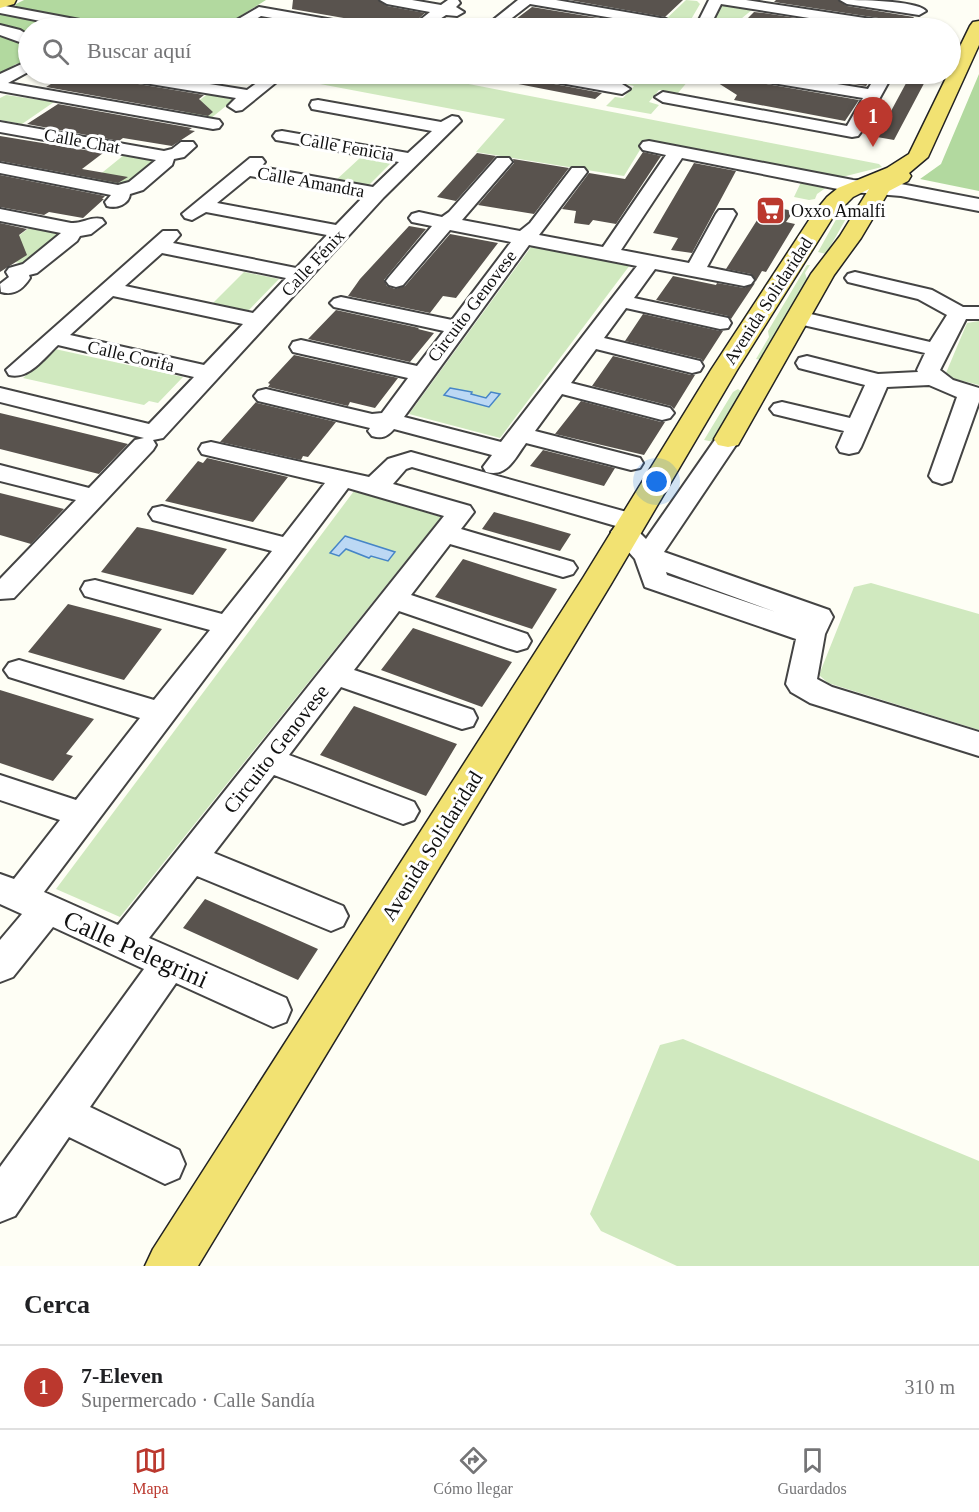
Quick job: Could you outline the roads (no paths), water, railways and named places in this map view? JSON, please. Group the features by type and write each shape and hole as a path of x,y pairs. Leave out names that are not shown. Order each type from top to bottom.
{"main road":[{"path":"0,3 8,0"},
{"name":"Avenida Solidaridad","path":"961,65 979,26"},
{"path":"961,82 979,41"},
{"name":"Avenida Solidaridad","path":"170,1266 594,584 635,537 676,419 839,195 853,186 895,172 918,157 952,84"},
{"path":"881,186 912,170 927,159 960,84"},
{"name":"Avenida Solidaridad","path":"728,439 801,311 881,186"},
{"name":"Avenida Solidaridad","path":"676,419 704,417 719,391 732,382 765,373"}],"street":[{"path":"387,0 452,7"},
{"path":"503,18 528,0 636,18"},
{"path":"847,0 922,6"},
{"path":"708,18 717,1 831,18"},
{"path":"434,18 452,7"},
{"path":"0,9 33,18"},
{"path":"247,18 259,11 290,18"},
{"path":"0,30 18,35"},
{"path":"6,88 18,76"},
{"path":"181,84 249,95"},
{"path":"6,88 207,129 265,84"},
{"path":"594,84 622,89"},
{"path":"808,84 872,95"},
{"path":"663,97 852,132 879,84"},
{"name":"Calle Fenicia","path":"412,159 276,141 315,109 449,124"},
{"name":"Calle Fénix","path":"4,591 377,194 449,124"},
{"name":"Calle Chat","path":"0,127 164,156 178,153 186,146"},
{"path":"649,146 853,186 881,186 979,205"},
{"name":"Calle Chat","path":"0,168 117,196 136,186 166,161 164,156"},
{"path":"609,253 674,158"},
{"path":"396,281 445,222 456,216 503,162"},
{"name":"Calle Amandra","path":"342,232 197,211 250,166 377,194"},
{"path":"419,218 524,237 537,227 578,172"},
{"path":"695,270 726,214"},
{"path":"0,215 70,229 84,230 95,223"},
{"path":"8,276 30,269 70,237 70,229"},
{"name":"Circuito Genovese","path":"384,425 524,237 744,280"},
{"name":"Calle Corifa","path":"8,375 54,338 164,241 301,275"},
{"path":"473,476 513,443 651,261"},
{"path":"855,278 894,279 969,313 940,344 928,370 933,378 946,387 975,394 942,476"},
{"path":"110,289 258,321"},
{"path":"621,301 720,323"},
{"path":"341,303 457,327"},
{"path":"801,311 940,344"},
{"name":"Calle Corifa","path":"54,338 208,373"},
{"path":"590,341 692,366"},
{"path":"301,347 421,374"},
{"path":"807,363 878,381 933,378"},
{"path":"8,375 160,427"},
{"path":"782,409 853,437 878,381"},
{"path":"556,386 676,419"},
{"path":"0,395 160,427"},
{"path":"266,396 384,425 482,444 513,443 631,463"},
{"path":"635,537 728,439"},
{"path":"473,476 482,444"},
{"path":"211,449 385,481"},
{"path":"0,966 22,898 160,713 289,547 385,481 411,459 473,476 635,537 819,617 811,634 801,684 821,695 979,744"},
{"path":"0,473 94,496"},
{"name":"Circuito Genovese","path":"124,944 461,512 385,481"},
{"path":"162,514 289,547"},
{"path":"444,533 563,568"},
{"path":"0,562 26,569"},
{"path":"95,589 230,625"},
{"path":"394,599 517,641"},
{"path":"19,670 160,713"},
{"path":"335,674 462,718"},
{"path":"269,760 404,810"},
{"path":"0,787 84,815"},
{"path":"190,858 332,916"},
{"name":"Calle Pelegrini","path":"22,898 273,1010"},
{"path":"0,1201 169,964"},
{"path":"62,1113 165,1164"}],"water":[{"path":"450,388 472,392 471,394 486,398 491,392 500,394 489,407 444,395"},
{"path":"345,536 395,552 388,561 371,556 369,558 346,549 339,556 330,553"}],"place":[{"name":"7-Eleven","path":"873,147"},
{"name":"Oxxo Amalfi","path":"770,211"}]}
